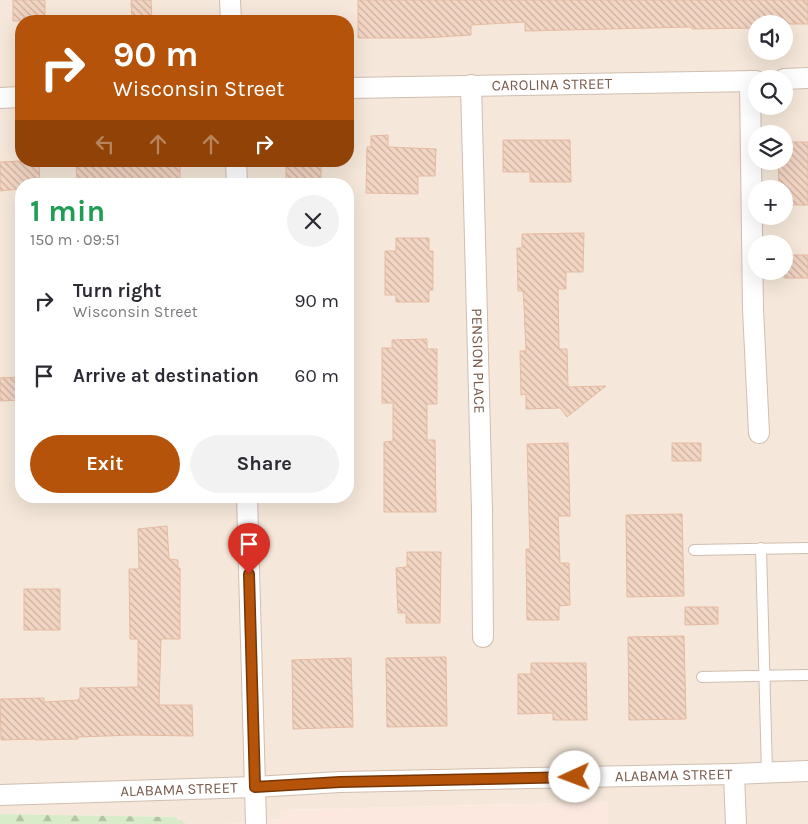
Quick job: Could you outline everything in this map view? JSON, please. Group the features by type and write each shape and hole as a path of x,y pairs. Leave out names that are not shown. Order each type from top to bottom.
{"street":[{"path":"230,0 231,15"},
{"path":"793,79 808,78"},
{"name":"CAROLINA STREET","path":"354,88 748,81"},
{"name":"PENSION PLACE","path":"471,86 482,511 483,637"},
{"path":"0,98 15,97"},
{"path":"753,115 753,309 759,433"},
{"path":"247,503 256,824"},
{"name":"ALABAMA STREET","path":"0,795 255,787 340,782 808,771"},
{"path":"734,774 736,824"}],"lane":[{"path":"761,548 767,773"},
{"path":"694,550 808,548"},
{"path":"702,677 808,675"}],"shaded area":[{"path":"0,0 808,0 808,824 608,824 607,802 280,810 280,819 226,824 187,824 175,817 0,814"},
{"path":"608,802 608,824 226,824 280,819 280,810"}],"green space":[{"path":"0,814 175,817 187,824 0,824"}],"building":[{"path":"13,0 45,0 45,15 15,15 15,21 13,21"},
{"path":"131,0 151,0 152,15 132,15"},
{"path":"358,0 808,0 808,24 793,24 793,15 748,15 748,28 692,29 692,27 525,31 525,22 471,25 471,35 423,38 358,38"},
{"path":"388,135 388,147 436,149 435,176 418,176 418,194 366,193 367,147 371,147 371,136"},
{"path":"503,140 570,140 571,182 530,182 530,172 503,172"},
{"path":"793,142 808,142 808,205 793,205 793,180 779,180 778,170 793,170"},
{"path":"15,161 15,167 39,167 40,178 15,178 15,190 0,191 0,162"},
{"path":"76,167 180,167 180,178 77,178"},
{"path":"286,167 321,167 321,178 286,178"},
{"path":"584,233 583,272 566,272 566,289 558,289 559,349 567,349 568,387 606,386 567,417 560,408 526,409 526,394 521,395 520,351 526,351 523,291 518,291 517,248 522,248 522,234"},
{"path":"396,238 429,238 429,251 433,251 433,290 429,290 429,302 396,302 396,295 385,295 385,251 396,251"},
{"path":"793,255 808,255 808,278 793,278"},
{"path":"427,339 427,349 437,349 437,404 427,404 427,440 435,440 436,512 384,512 384,442 393,441 393,403 382,403 382,348 392,348 392,340"},
{"path":"15,377 15,400 0,401 0,378"},
{"path":"568,443 570,516 558,516 560,563 569,563 570,605 559,606 559,620 527,620 526,549 530,549 527,444"},
{"path":"672,443 701,443 701,461 672,461"},
{"path":"682,514 684,596 627,597 626,515"},
{"path":"167,526 169,559 178,560 178,568 180,568 180,639 161,639 159,705 192,705 193,736 133,735 78,737 78,739 1,740 0,699 44,698 44,702 79,700 80,688 138,687 138,639 130,639 129,569 139,569 138,529"},
{"path":"407,552 441,552 440,623 406,623 406,613 398,613 396,568 407,567"},
{"path":"24,589 60,589 60,630 24,630"},
{"path":"685,607 718,607 718,624 685,625"},
{"path":"684,636 686,719 629,720 628,637"},
{"path":"446,657 447,726 387,727 386,658"},
{"path":"351,658 353,727 293,729 292,660"},
{"path":"531,663 586,663 587,720 553,720 553,713 518,714 518,674 531,674"}],"route":[{"path":"249,574 255,787 340,782 575,777"}]}
